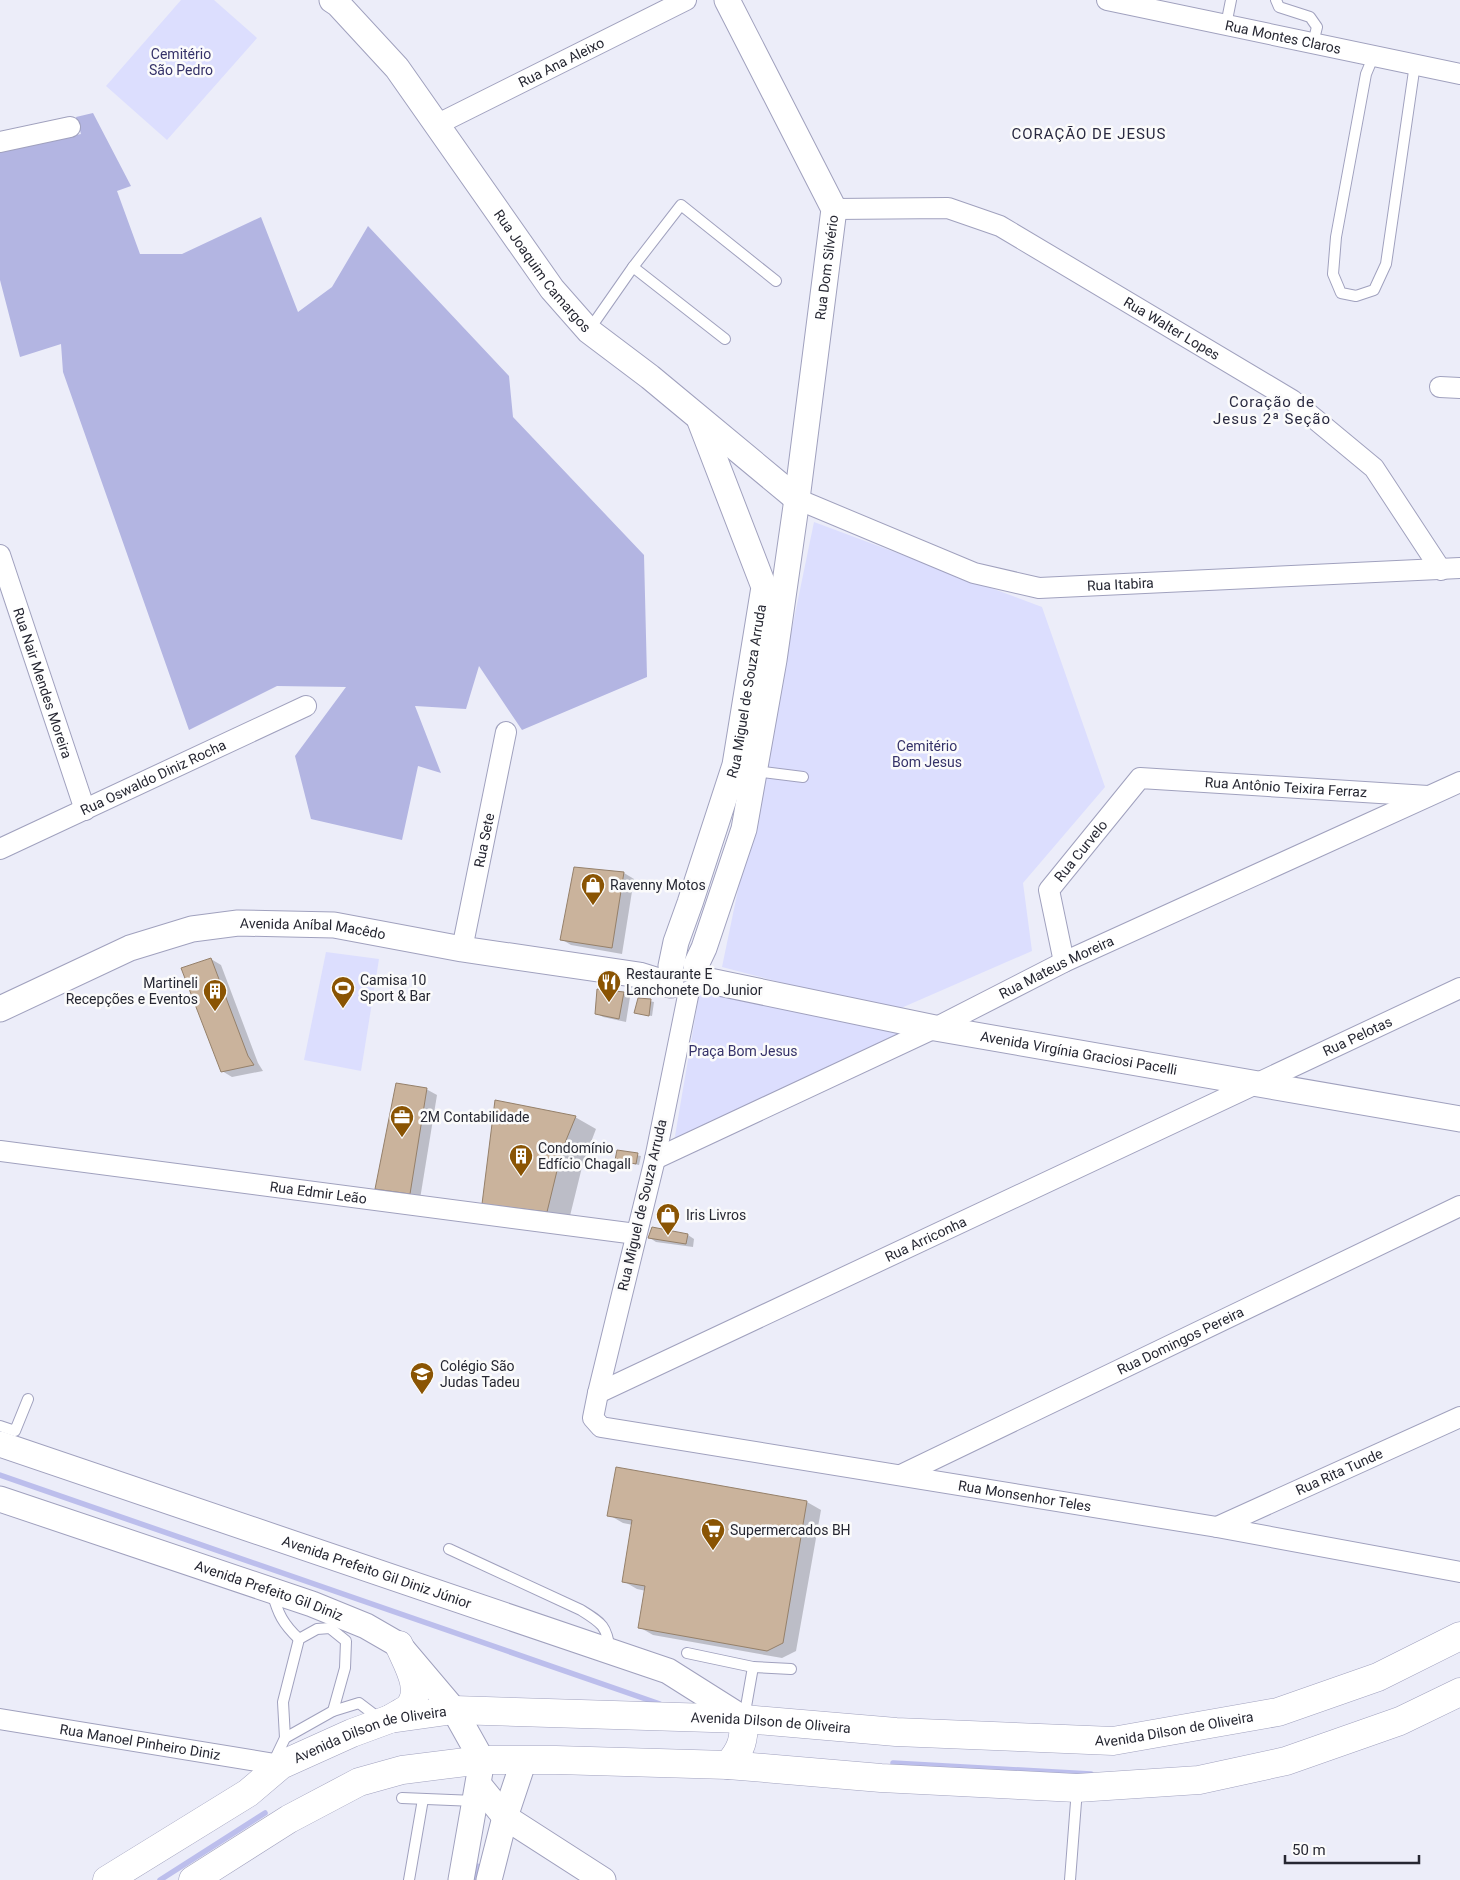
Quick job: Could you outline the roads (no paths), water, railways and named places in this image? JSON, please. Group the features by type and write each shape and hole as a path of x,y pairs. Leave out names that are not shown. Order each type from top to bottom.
{"main road":[{"name":"Avenida Dilson de Oliveira","path":"106,1880 248,1793 277,1765 387,1720 454,1710 744,1719 896,1732 1113,1741 1278,1712 1378,1677 1460,1636"},
{"path":"387,1720 408,1708 415,1696 414,1681 399,1644"},
{"path":"193,1880 289,1820 359,1782 402,1770 479,1782 524,1760 728,1765 880,1778 1077,1788 1199,1780 1286,1762 1400,1721 1460,1692"},
{"path":"728,1765 738,1753 744,1738 744,1719"}],"street":[{"name":"Rua Ana Aleixo","path":"436,125 686,0"},
{"name":"Rua Dom Silvério","path":"727,0 834,209 797,499"},
{"name":"Rua Montes Claros","path":"1107,0 1460,74"},
{"name":"Rua Joaquim Camargos","path":"336,1 397,68 552,289 594,324 650,376 797,499"},
{"path":"0,142 70,127"},
{"name":"Rua Walter Lopes","path":"834,209 948,208 1000,226 1292,400 1374,468 1450,569"},
{"path":"1440,387 1460,388"},
{"name":"Rua Miguel de Souza Arruda","path":"700,418 764,586 745,768"},
{"name":"Rua Itabira","path":"797,499 974,573 1039,588 1450,569"},
{"name":"Rua Miguel de Souza Arruda","path":"593,1418 654,1159 683,976 676,942 745,768 774,660 797,499"},
{"name":"Rua Nair Mendes Moreira","path":"0,555 85,810"},
{"name":"Rua Oswaldo Diniz Rocha","path":"0,848 306,706"},
{"name":"Rua Sete","path":"462,949 506,732"},
{"name":"Rua Antônio Teixira Ferraz","path":"1140,778 1430,796"},
{"name":"Rua Curvelo","path":"1064,962 1049,890 1140,778"},
{"name":"Rua Mateus Moreira","path":"654,1159 935,1028 1064,962 1460,782"},
{"name":"Avenida Aníbal Macêdo","path":"0,1009 130,948 192,929 229,924 334,925 462,949 639,975 683,976"},
{"name":"Avenida Virgínia Graciosi Pacelli","path":"683,976 935,1028 1460,1119"},
{"name":"Rua Pelotas","path":"1254,1084 1460,988"},
{"name":"Rua Arriconha","path":"598,1393 1254,1084"},
{"name":"Rua Edmir Leão","path":"0,1151 636,1234"},
{"name":"Rua Domingos Pereira","path":"901,1474 1460,1206"},
{"name":"Rua Rita Tunde","path":"1217,1527 1460,1416"},
{"name":"Rua Monsenhor Teles","path":"593,1418 600,1427 901,1474 1217,1527 1460,1572"},
{"name":"Avenida Prefeito Gil Diniz Júnior","path":"0,1444 668,1671 744,1719"},
{"name":"Avenida Prefeito Gil Diniz","path":"0,1499 272,1590 366,1626 399,1644 454,1710 479,1782 505,1817"},
{"name":"Rua Manoel Pinheiro Diniz","path":"0,1719 277,1765"},
{"path":"489,1880 505,1817 524,1760"},
{"path":"461,1880 479,1782"},
{"path":"505,1817 603,1880"}],"lane":[{"path":"1226,25 1230,0"},
{"path":"1276,0 1279,7 1310,17 1317,27 1314,43"},
{"path":"1374,55 1366,74 1336,237 1333,274 1341,293 1349,295 1356,296 1374,290 1386,264 1415,64"},
{"path":"594,324 633,267 681,205 776,281"},
{"path":"633,267 725,340"},
{"path":"745,768 803,777"},
{"path":"0,1426 15,1431 28,1399"},
{"path":"450,1549 581,1610 600,1621 608,1635 610,1652"},
{"path":"272,1590 278,1613 288,1629 299,1640"},
{"path":"277,1765 285,1738 283,1702 299,1640 317,1629 330,1628 346,1641 345,1668 333,1711"},
{"path":"687,1653 754,1667 791,1669"},
{"path":"744,1719 754,1667"},
{"path":"285,1738 333,1711 359,1704 387,1720"},
{"path":"402,1798 423,1799 479,1782"},
{"path":"1070,1880 1077,1788"},
{"path":"409,1880 423,1799"}],"waterway":[{"path":"0,1475 660,1704"},
{"path":"893,1763 1091,1774"},
{"path":"160,1880 265,1813"},
{"path":"474,1880 477,1866"}],"place":[{"name":"Ravenny Motos","path":"593,906"},
{"name":"Restaurante E Lanchonete Do Junior","path":"609,1003"},
{"name":"Camisa 10 Sport & Bar","path":"343,1009"},
{"name":"Martineli Recepções e Eventos","path":"215,1012"},
{"name":"2M Contabilidade","path":"402,1138"},
{"name":"Condomínio Edfício Chagall","path":"521,1177"},
{"name":"Iris Livros","path":"668,1236"},
{"name":"Colégio São Judas Tadeu","path":"422,1395"},
{"name":"Supermercados BH","path":"713,1551"}],"district":[{"name":"CORAÇÃO DE JESUS","path":"1089,134"},
{"name":"Coração de Jesus 2ª Seção","path":"1272,410"}],"park label":[{"name":"Cemitério São Pedro","path":"181,62"},
{"name":"Cemitério Bom Jesus","path":"927,754"},
{"name":"Praça Bom Jesus","path":"743,1051"}]}
